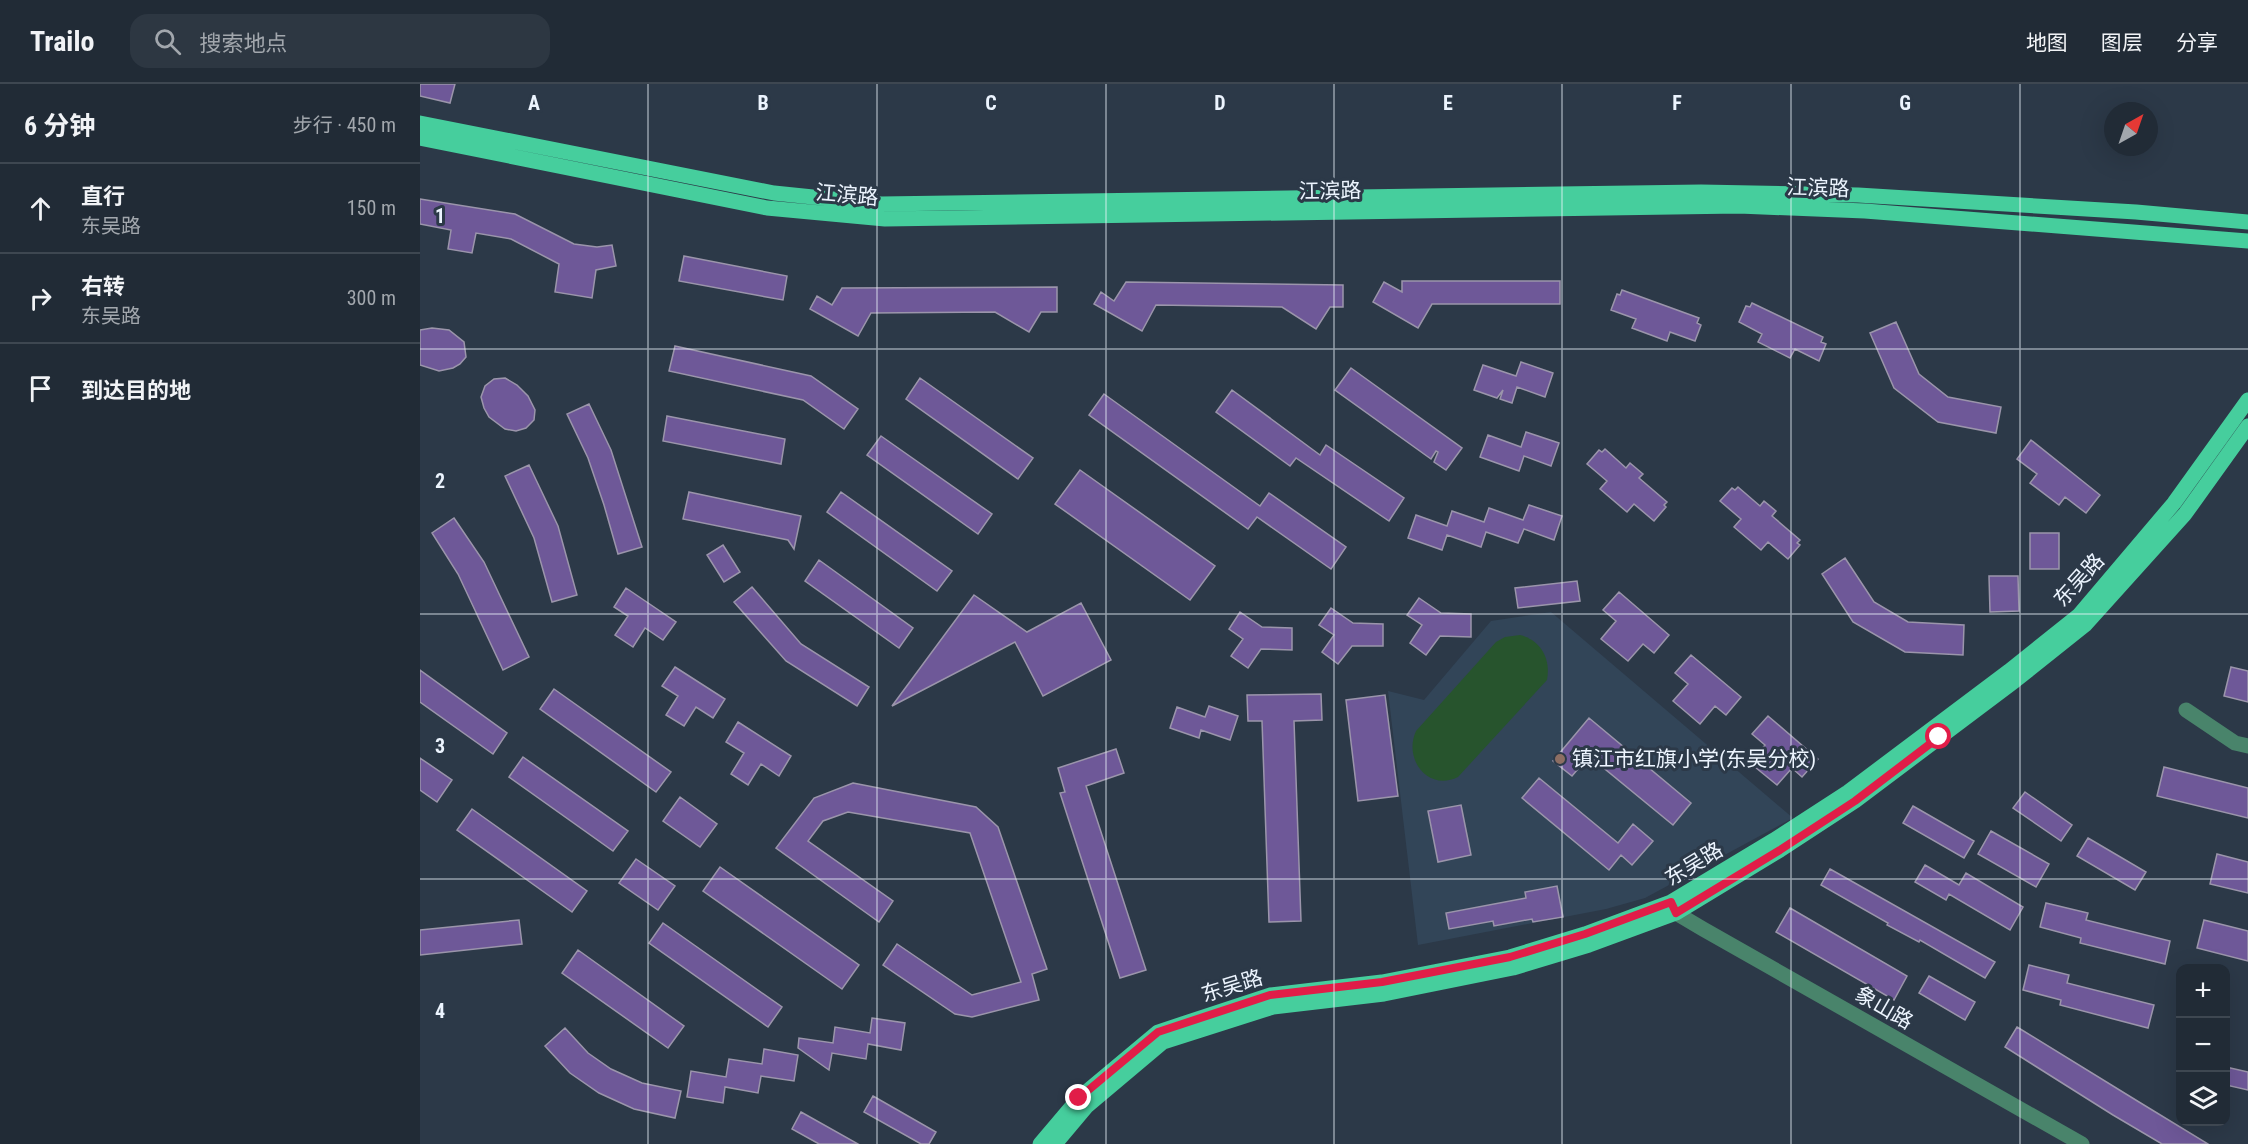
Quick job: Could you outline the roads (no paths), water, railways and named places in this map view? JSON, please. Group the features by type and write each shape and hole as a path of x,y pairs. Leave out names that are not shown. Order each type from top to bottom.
{"main road":[{"name":"江滨路","path":"420,123 774,193 881,204 1701,192 1858,195 2136,212 2248,222"},
{"name":"江滨路","path":"420,138 767,208 885,219 1739,206 1876,212 2248,240"},
{"name":"东吴路","path":"1040,1144 1079,1098 1158,1032 1270,995 1382,982 1510,957 1673,908 1848,792 2009,671 2079,615 2174,503 2248,400"},
{"name":"东吴路","path":"1055,1144 1087,1106 1163,1042 1273,1006 1384,994 1513,969 1589,945 1673,908 1780,850 1855,801 2085,625 2185,514 2248,426"}],"street":[{"path":"2186,710 2209,728 2235,742 2248,746"},
{"name":"象山路","path":"1673,908 2082,1144"}],"place":[{"name":"镇江市红旗小学(东吴分校)","path":"1560,759"}]}
